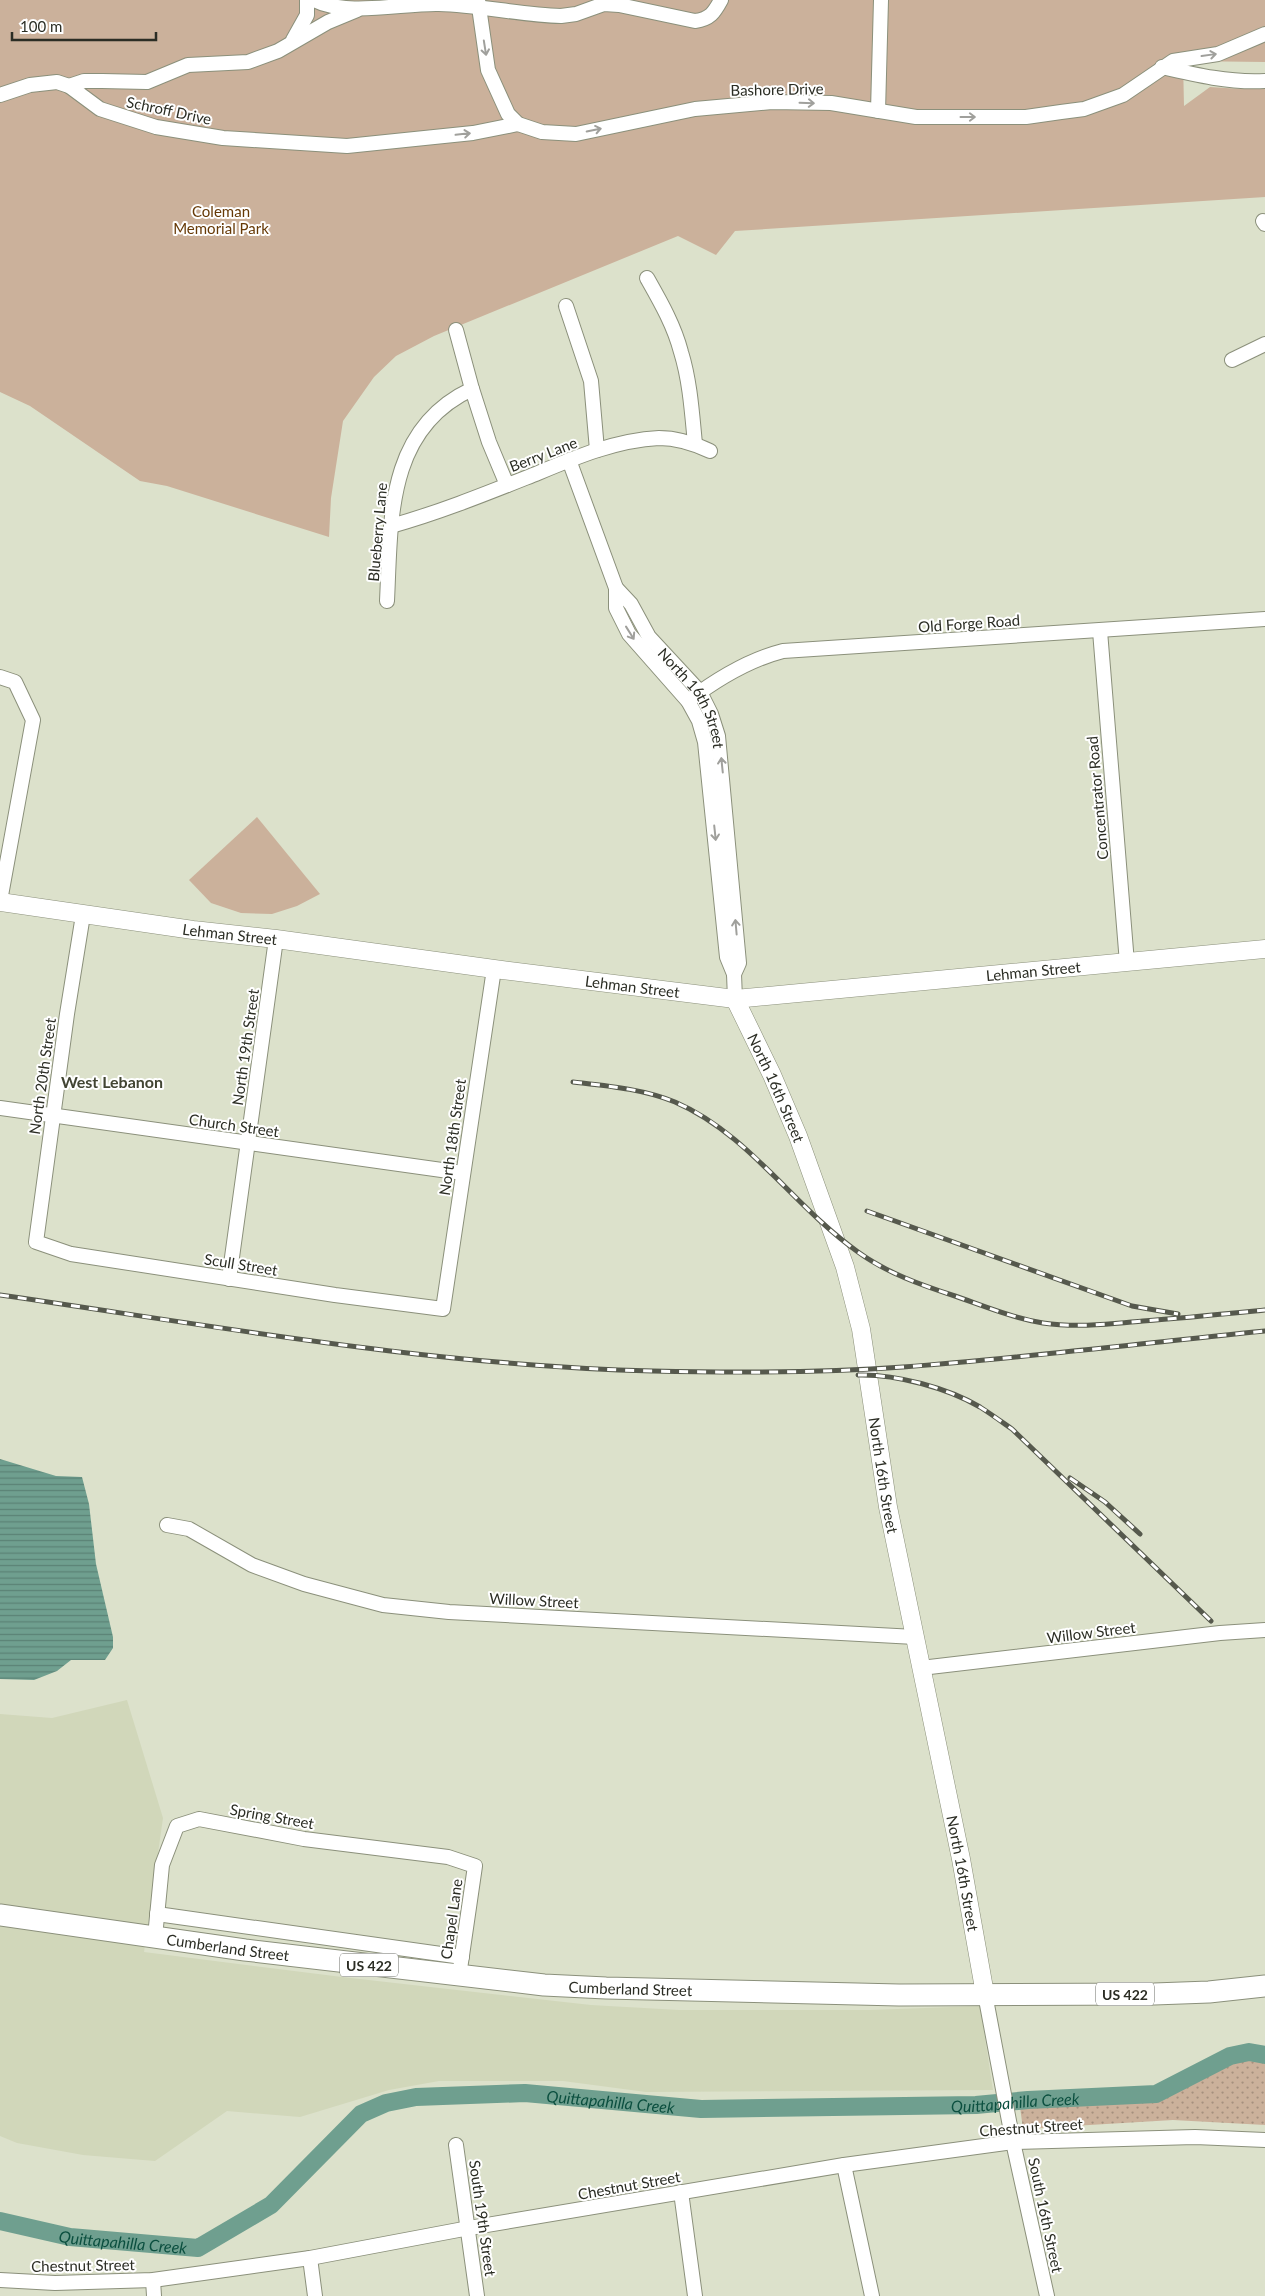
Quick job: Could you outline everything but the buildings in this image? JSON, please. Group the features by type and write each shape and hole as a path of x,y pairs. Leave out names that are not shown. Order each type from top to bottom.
{"highway":[{"name":"Cumberland Street","path":"0,1915 155,1937 461,1966 544,1985 899,1995 1154,1994 1209,1992 1265,1986"}],"main road":[{"name":"Lehman Street","path":"0,902 193,930 276,939 734,999 1265,949"},
{"name":"North 16th Street","path":"734,999 772,1075 798,1136 821,1195 845,1267 860,1329 888,1507 961,1859 985,1994"}],"street":[{"path":"292,42 307,15 307,0"},
{"path":"314,0 337,7 362,8 478,3 542,16 576,14 604,4 619,5 695,21 707,20 714,13 721,0"},
{"path":"878,111 882,0"},
{"path":"478,3 491,80 508,114 518,124"},
{"name":"Schroff Drive","path":"70,86 84,81 147,82 188,66 248,62 278,51 328,22 362,8"},
{"name":"Bashore Drive","path":"518,124 542,132 576,134 695,109 772,102 831,103 916,117 1026,117 1084,109 1123,95 1173,61 1218,54 1265,34"},
{"path":"1162,67 1197,76 1227,80 1265,81"},
{"path":"0,95 41,83 57,82 70,86"},
{"name":"Schroff Drive","path":"70,86 100,109 117,116 156,127 223,138 347,146 473,132 518,124"},
{"path":"647,278 667,315 681,352 692,405 695,444"},
{"path":"566,306 591,381 598,450"},
{"path":"456,330 489,442 507,485"},
{"path":"1232,360 1265,344"},
{"name":"Blueberry Lane","path":"387,600 391,526 398,477 407,453 427,423 441,408 456,396 472,389"},
{"name":"Berry Lane","path":"391,526 419,518 569,460 630,442 658,438 677,439 710,451"},
{"name":"North 16th Street","path":"569,460 616,588 616,608 629,634 688,701 699,721 705,742 727,957 734,974"},
{"name":"North 16th Street","path":"616,588 631,604 648,638 700,692 711,714 720,748 738,962 734,974 734,999"},
{"name":"Old Forge Road","path":"688,701 759,657 783,651 1265,619"},
{"name":"Concentrator Road","path":"1100,631 1127,963"},
{"path":"0,677 15,682 33,720 0,902"},
{"name":"North 20th Street","path":"36,1242 83,915"},
{"name":"North 19th Street","path":"229,1279 276,939"},
{"name":"North 18th Street","path":"443,1309 494,969"},
{"name":"Church Street","path":"0,1108 463,1173"},
{"name":"Scull Street","path":"36,1242 71,1254 229,1279 443,1309"},
{"name":"Willow Street","path":"167,1526 189,1529 261,1569 304,1584 382,1605 449,1612 915,1637"},
{"name":"Willow Street","path":"922,1668 1220,1633 1265,1630"},
{"name":"Spring Street","path":"155,1937 162,1865 177,1826 198,1819 304,1839 448,1858 475,1866"},
{"name":"Chapel Lane","path":"461,1966 475,1866"},
{"path":"157,1914 461,1966"},
{"name":"South 16th Street","path":"985,1994 1013,2142 1047,2296"},
{"name":"Chestnut Street","path":"0,2280 55,2283 153,2280 310,2258 469,2228 844,2165 1013,2142 1195,2137 1265,2140"},
{"name":"South 19th Street","path":"456,2145 477,2296"},
{"path":"844,2165 872,2296"},
{"path":"681,2192 695,2296"},
{"path":"310,2258 315,2296"},
{"path":"153,2280 154,2296"}],"shaded area":[{"path":"127,1700 163,1818 144,1952 342,1977 591,2005 679,2010 870,2010 980,2006 993,2090 646,2092 563,2081 439,2081 389,2090 300,2117 227,2111 155,2161 83,2155 17,2143 0,2136 0,1714 52,1718"}],"green space":[{"name":"Coleman Memorial Park","path":"0,0 1265,0 1265,62 1183,61 1184,106 1210,87 1265,88 1265,197 735,231 716,255 678,236 434,336 396,356 374,377 343,421 331,498 329,537 167,486 140,481 30,406 0,392"},
{"path":"257,817 320,894 297,906 272,914 241,913 211,903 189,880"},
{"path":"1247,2057 1265,2060 1265,2125 1173,2120 1023,2129 1020,2107 1157,2100 1236,2059"}],"water":[{"path":"0,1459 56,1476 82,1477 89,1504 96,1564 113,1637 113,1648 105,1660 71,1660 57,1671 34,1680 0,1679"}],"waterway":[{"name":"Quittapahilla Creek","path":"0,2221 70,2237 198,2248 271,2205 361,2114 386,2103 416,2097 525,2093 701,2109 976,2105 1028,2100 1156,2094 1230,2056 1249,2052 1265,2055"}],"railway":[{"path":"573,1082 625,1089 675,1102 726,1132 812,1214 858,1252 892,1272 917,1283 999,1311 1043,1323 1081,1325 1265,1310"},
{"path":"867,1211 1132,1306 1178,1314"},
{"path":"0,1295 326,1343 408,1353 571,1368 653,1371 778,1372 903,1367 1265,1331"},
{"path":"858,1375 889,1377 937,1388 980,1407 1012,1429 1211,1621"},
{"path":"1070,1478 1105,1502 1140,1534"}],"district":[{"name":"West Lebanon","path":"112,1081"}]}
